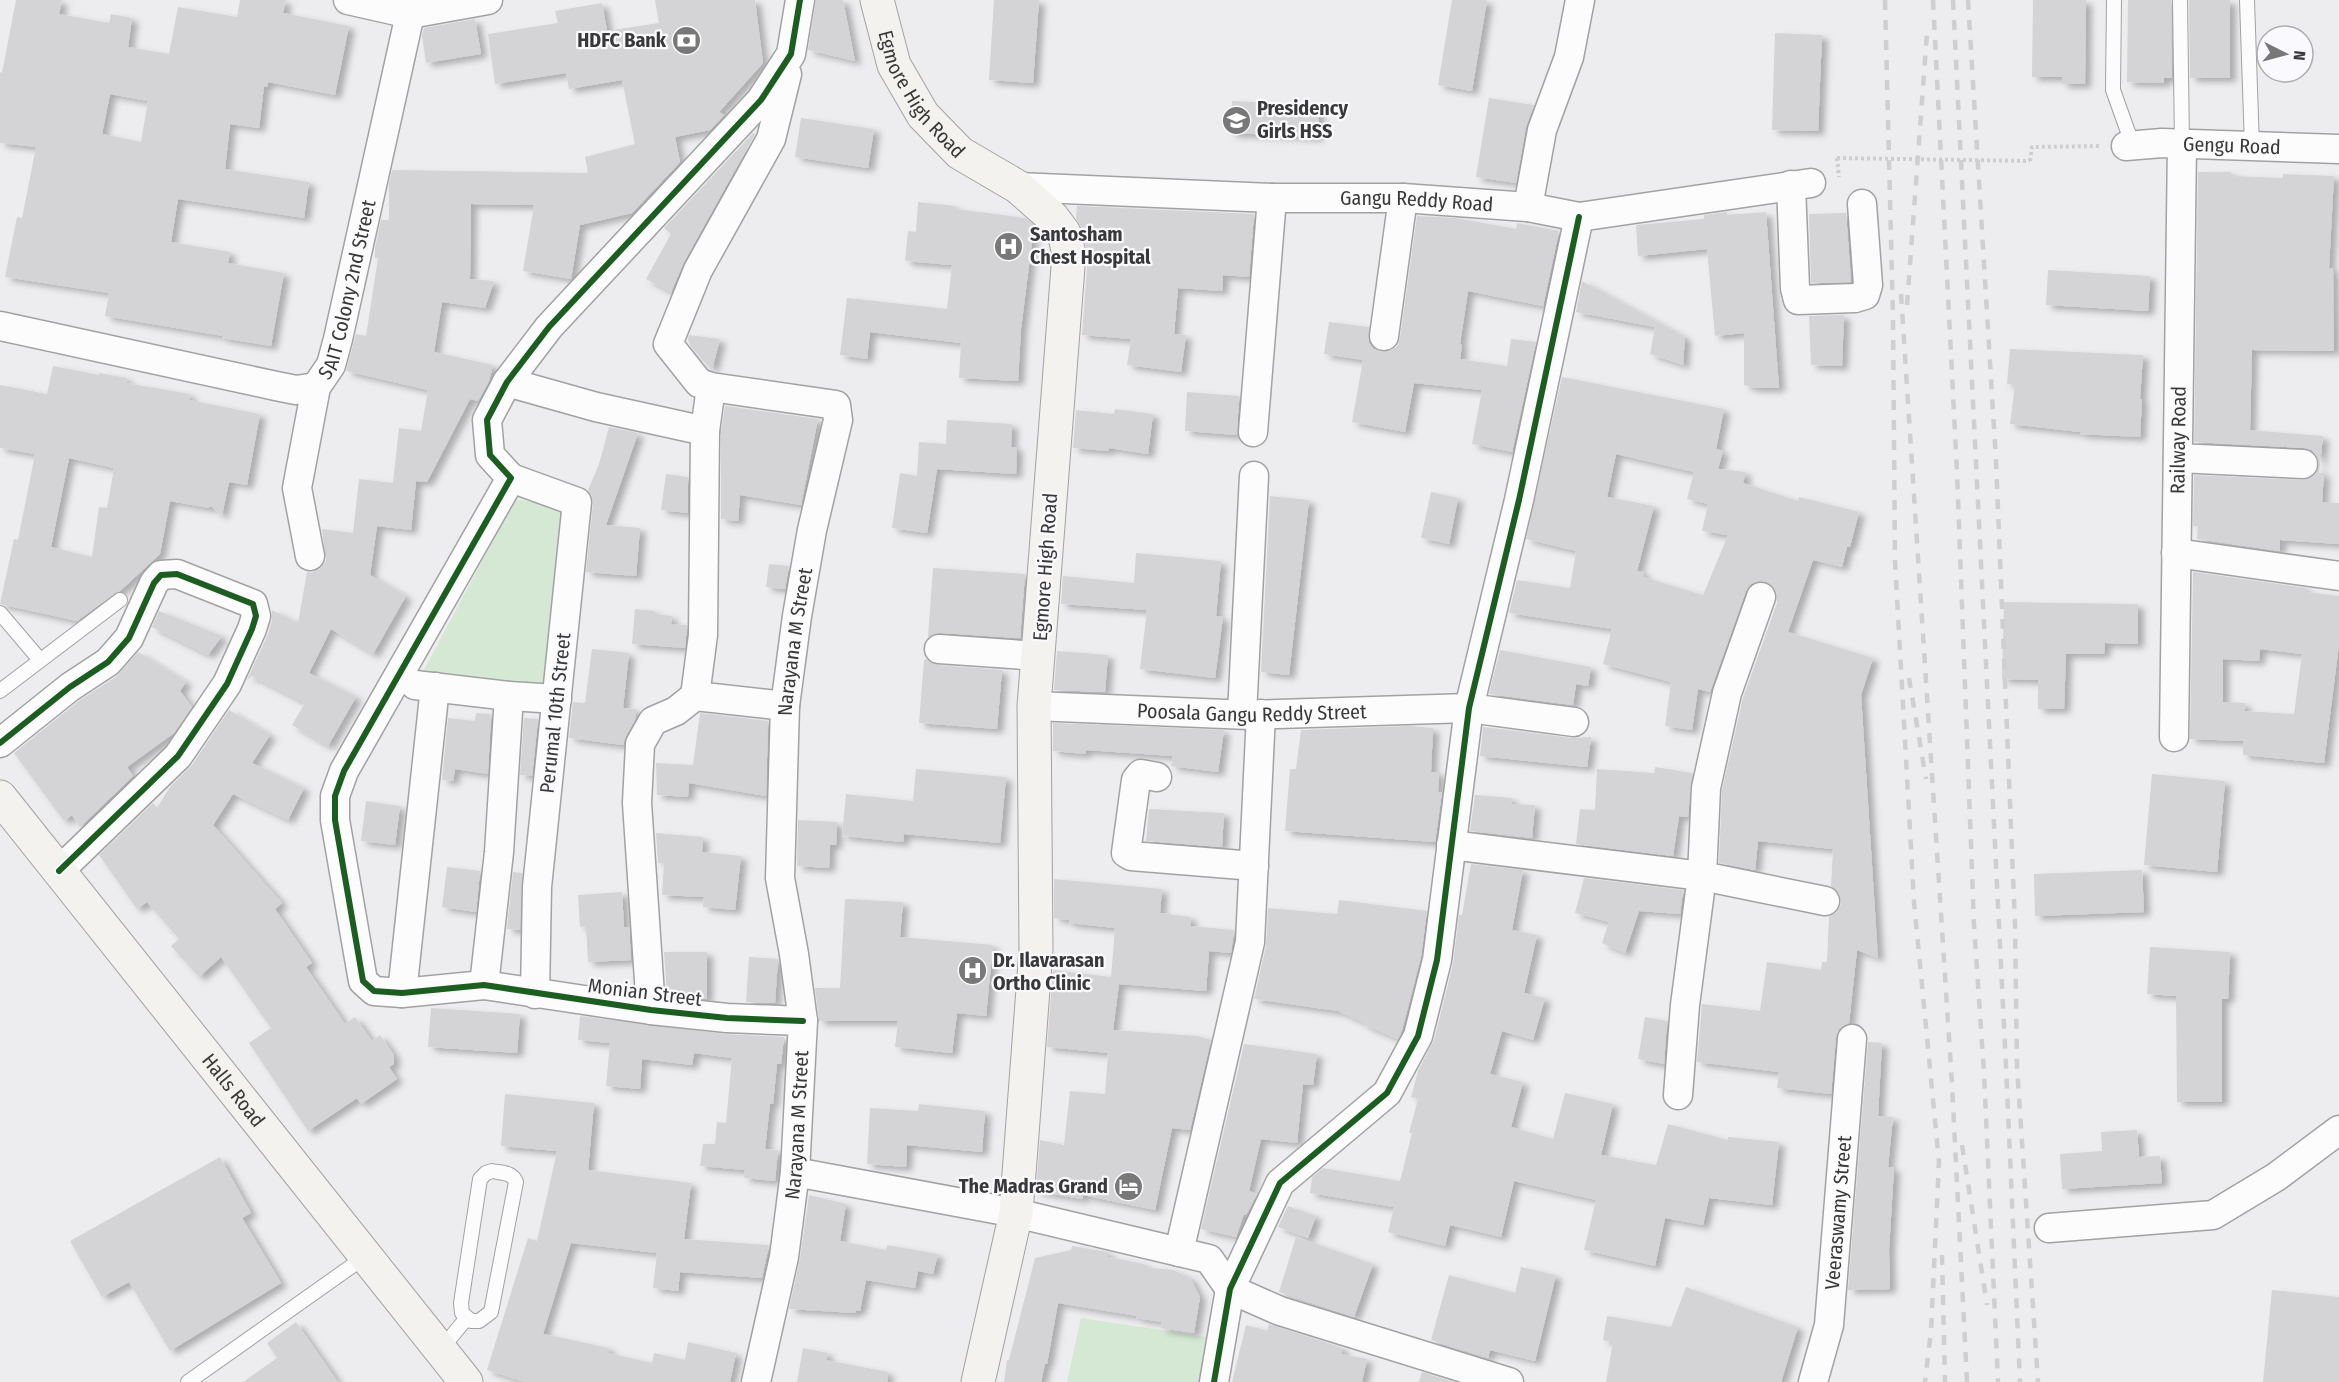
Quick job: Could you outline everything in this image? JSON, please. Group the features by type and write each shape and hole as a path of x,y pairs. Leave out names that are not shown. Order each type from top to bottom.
{"main road":[{"name":"Egmore High Road","path":"877,0 894,65 923,115 960,153 1018,187 1052,217 1065,233 1069,254 1034,706 1036,950 1016,1213 978,1382"},
{"name":"Halls Road","path":"0,797 466,1382"}],"street":[{"path":"348,0 410,14 488,0"},
{"path":"511,478 490,455 487,420 507,382 549,327 761,100 791,54 800,0"},
{"path":"1528,207 1542,130 1569,57 1580,0"},
{"name":"SAIT Colony 2nd Street","path":"0,326 296,390 316,387 331,365 334,356 410,14"},
{"name":"Narayana M Street","path":"756,1382 784,1257 795,1172 802,1021 794,954 780,878 784,706 812,531 838,420 836,405 711,387 699,383 668,344 698,270 771,139 791,54"},
{"name":"Gengu Road","path":"2129,146 2182,144 2339,149"},
{"name":"Railway Road","path":"2174,737 2182,144"},
{"name":"Gangu Reddy Road","path":"1018,187 1272,198 1403,198 1528,207 1579,217 1801,184 1795,288 1798,300 1855,298 1865,295 1868,285 1862,204"},
{"path":"1253,432 1272,198"},
{"path":"1384,336 1403,198"},
{"path":"1214,1382 1230,1289 1280,1183 1387,1093 1418,1036 1437,960 1469,708 1519,500 1579,217"},
{"path":"507,382 596,407 705,431"},
{"path":"310,556 297,488 316,387"},
{"path":"651,1010 637,803 640,744 653,721 676,711 695,696 704,635 705,431 711,387"},
{"path":"2178,458 2303,464"},
{"path":"1179,1252 1250,942 1254,866 1252,714 1254,476"},
{"name":"Monian Street","path":"511,478 344,771 335,796 335,820 363,981 374,990 402,993 484,985 651,1010 727,1018 802,1021"},
{"name":"Perumal 10th Street","path":"511,478 577,502 537,887 535,994"},
{"path":"2176,553 2339,576"},
{"path":"0,743 70,687 108,662 129,638 154,583 161,575 177,574 255,606 256,616 252,629 227,684 177,756 59,871"},
{"path":"1678,1095 1685,1005 1702,876 1706,788 1727,693 1761,597"},
{"path":"939,649 1038,656"},
{"path":"395,684 557,699"},
{"path":"402,993 435,687"},
{"path":"484,985 499,852 509,696"},
{"path":"695,696 784,706"},
{"name":"Poosala Gangu Reddy Street","path":"1034,706 1252,714 1469,708 1574,722"},
{"path":"1157,777 1141,774 1136,780 1126,853 1131,856 1254,866"},
{"path":"1451,845 1702,876 1825,901"},
{"name":"Veeraswamy Street","path":"1813,1382 1829,1325 1852,1039"},
{"path":"2049,1227 2213,1215 2276,1177 2339,1130"},
{"path":"795,1172 1016,1213 1209,1259 1230,1289 1280,1311 1509,1382"}],"lane":[{"path":"2114,0 2113,90 2129,146"},
{"path":"2180,0 2182,144"},
{"path":"2247,0 2252,147"},
{"path":"0,691 120,600"},
{"path":"2,619 40,660"},
{"path":"486,1173 508,1174 514,1177 516,1182 491,1312 479,1321 466,1319 462,1313 461,1303 480,1179 486,1173"},
{"path":"189,1382 366,1256"},
{"path":"441,1350 466,1319"}],"path":[{"path":"1837,158 2031,161 2032,147 2129,146"}],"green space":[{"path":"515,499 575,510 553,696 416,685"},
{"path":"1081,1318 1206,1337 1201,1382 1067,1382"}],"building":[{"path":"16,0 62,0 59,14 109,23 111,14 132,18 128,47 169,54 178,7 237,17 240,0 286,0 283,13 349,26 335,95 268,82 267,87 264,86 259,128 230,124 225,169 309,182 304,218 178,199 171,242 230,252 228,263 284,273 271,346 105,316 109,293 5,277 17,217 22,218 36,147 0,143 0,72 2,73","holes":["110,94 148,101 141,142 102,134"]},
{"path":"655,0 755,0 763,63 719,112 724,115 710,130 675,137 680,162 632,213 580,225 571,279 523,271 534,205 471,204 470,279 494,281 485,308 442,302 434,352 493,365 489,381 478,401 470,399 427,482 416,481 411,530 377,526 370,575 406,596 373,654 331,629 309,673 356,697 328,746 292,725 305,703 252,676 247,680 268,634 272,610 298,623 307,572 311,573 320,569 326,561 322,529 353,533 359,479 393,483 399,428 421,431 428,390 346,371 356,334 366,336 378,258 375,258 375,248 381,220 389,220 389,184 392,170 588,173 585,157 635,144 622,80 569,89 566,73 495,84 488,34 558,23 555,11 602,3 607,31 659,23"},
{"path":"816,0 843,0 855,61 808,50"},
{"path":"994,0 1039,0 1033,83 989,80"},
{"path":"1452,0 1487,0 1472,91 1438,85"},
{"path":"2033,0 2086,0 2085,84 2062,84 2062,77 2032,77"},
{"path":"2128,0 2171,0 2172,78 2164,78 2164,83 2127,82"},
{"path":"2189,0 2230,0 2230,78 2190,78"},
{"path":"475,19 481,54 426,63 422,36 424,28"},
{"path":"1775,33 1822,35 1818,131 1772,130"},
{"path":"1489,98 1534,105 1526,127 1516,183 1476,177"},
{"path":"1232,101 1319,105 1318,137 1230,133"},
{"path":"801,118 874,129 868,168 795,157"},
{"path":"753,133 755,134 684,262 671,292 646,279 671,234 664,228"},
{"path":"2198,172 2231,172 2231,176 2283,178 2283,174 2334,176 2329,268 2333,268 2334,351 2252,350 2250,430 2323,436 2319,473 2324,473 2322,502 2339,503 2339,544 2280,540 2280,551 2197,539 2198,526 2193,526 2194,475 2303,480 2311,478 2316,473 2319,464 2312,450 2304,448 2194,442"},
{"path":"918,202 1025,218 1034,226 1021,329 1018,381 959,378 961,343 870,332 867,359 840,355 847,298 947,309 952,265 905,261 908,231 916,232"},
{"path":"1077,206 1254,214 1249,277 1223,275 1222,291 1178,288 1174,334 1186,335 1181,372 1127,365 1131,339 1082,335 1088,255 1082,229 1076,218"},
{"path":"1727,212 1727,215 1766,212 1779,388 1755,388 1744,385 1744,333 1715,336 1707,249 1638,256 1636,225 1704,219 1704,215"},
{"path":"1846,213 1851,282 1811,283 1809,214"},
{"path":"1417,216 1456,218 1516,229 1517,223 1559,231 1543,306 1468,291 1460,359 1507,366 1511,339 1536,342 1512,452 1472,444 1482,390 1414,383 1405,432 1352,422 1363,360 1324,354 1329,322 1369,327 1369,343 1373,349 1381,352 1390,351 1397,346"},
{"path":"2048,270 2150,276 2148,311 2046,305"},
{"path":"1582,281 1685,337 1683,365 1650,354 1655,327 1576,312"},
{"path":"1844,315 1842,366 1811,365 1809,316"},
{"path":"689,335 720,339 712,370 691,347 688,340"},
{"path":"2010,349 2143,355 2140,437 2080,434 2080,432 2010,424 2015,385 2007,384"},
{"path":"53,366 127,378 126,383 190,394 189,400 260,414 247,485 229,482 222,516 211,506 209,508 170,501 160,554 120,591 77,621 0,604 14,539 18,540 35,454 0,448 0,385 47,394","holes":["69,458 114,468 107,508 99,507 92,557 51,547"]},
{"path":"1562,377 1724,409 1716,449 1723,451 1718,469 1746,472 1743,483 1798,501 1799,497 1859,512 1842,567 1813,560 1788,632 1873,658 1861,695 1878,958 1857,950 1849,1023 1839,1029 1836,1038 1831,1094 1777,1088 1779,1072 1697,1062 1702,1004 1760,1011 1767,962 1821,970 1822,962 1827,962 1829,917 1837,912 1841,904 1840,895 1831,886 1833,849 1758,841 1755,870 1719,863 1722,790 1743,698 1777,603 1774,587 1767,582 1759,581 1751,584 1746,591 1710,692 1698,689 1692,730 1665,726 1671,682 1603,664 1612,629 1509,613 1517,580 1570,588 1576,551 1526,539","holes":["1616,454 1694,472 1687,499 1708,504 1702,531 1728,535 1703,595 1643,577 1644,572 1637,571 1654,506 1607,497"]},
{"path":"1187,392 1239,396 1237,435 1185,431"},
{"path":"725,406 818,419 801,505 740,495 738,521 721,519 721,432"},
{"path":"1115,409 1153,414 1148,454 1109,448 1108,451 1073,448 1076,410 1114,414"},
{"path":"947,420 1012,424 1011,447 1017,447 1016,474 937,469 927,533 892,528 900,473 917,476 919,442 946,444"},
{"path":"609,427 638,433 606,525 640,528 636,576 586,572 593,504 588,490 599,464"},
{"path":"666,474 688,477 688,513 661,510"},
{"path":"1431,492 1458,498 1449,544 1421,538"},
{"path":"1270,496 1309,500 1289,675 1261,672"},
{"path":"1136,553 1221,561 1216,616 1223,617 1215,678 1140,669 1147,610 1061,604 1063,576 1134,583"},
{"path":"769,564 789,566 785,589 766,587"},
{"path":"933,568 1025,574 1020,638 940,633 928,637"},
{"path":"2193,572 2306,588 2306,592 2339,596 2339,644 2324,763 2243,755 2243,741 2190,739","holes":["2260,649 2302,654 2294,714 2244,711 2245,703 2223,702 2223,659 2259,661"]},
{"path":"2004,602 2138,604 2138,644 2105,643 2104,654 2066,654 2064,709 2038,709 2038,680 2002,679"},
{"path":"635,609 672,616 671,624 687,625 685,648 632,644"},
{"path":"159,611 222,636 208,655 152,627"},
{"path":"592,649 629,653 623,708 636,709 635,720 623,745 569,738 573,702 585,703"},
{"path":"1500,650 1591,667 1588,686 1576,684 1573,705 1489,694"},
{"path":"1057,651 1108,655 1105,692 1054,690"},
{"path":"138,652 186,682 180,691 192,707 174,733 127,767 133,776 80,827 72,815 64,821 14,753 80,700 117,676"},
{"path":"924,660 938,665 1002,670 997,729 919,723"},
{"path":"229,710 270,735 252,763 304,788 288,820 233,794 213,825 282,903 275,909 312,963 306,967 345,1024 355,1017 372,1041 380,1035 394,1055 394,1064 389,1067 397,1079 361,1104 357,1098 308,1131 249,1043 271,1028 221,957 199,977 171,946 179,939 147,902 137,909 99,855 153,803 157,808 170,787 192,765"},
{"path":"476,713 491,714 488,774 455,769 453,781 442,780 448,718 475,721"},
{"path":"700,713 768,721 766,796 689,783 688,797 657,795 656,763 693,765"},
{"path":"524,718 538,719 532,776 520,775"},
{"path":"1053,723 1224,730 1218,772 1171,766 1173,756 1086,750 1085,754 1053,751"},
{"path":"1410,726 1433,728 1431,772 1439,772 1438,792 1442,792 1435,842 1285,831 1290,769 1296,769 1301,730"},
{"path":"1483,727 1572,738 1591,737 1587,767 1480,756"},
{"path":"1655,767 1692,773 1688,817 1679,816 1673,856 1576,844 1580,809 1595,810 1597,769 1654,773"},
{"path":"916,769 1006,777 1000,843 904,834 903,842 842,836 846,794 913,801"},
{"path":"2152,774 2225,781 2217,872 2144,865"},
{"path":"1475,795 1512,798 1511,804 1535,805 1532,838 1470,831"},
{"path":"366,801 400,806 395,845 361,841"},
{"path":"1149,809 1224,813 1222,847 1146,841"},
{"path":"798,820 837,822 836,845 830,845 829,868 797,866"},
{"path":"656,833 703,837 702,852 741,856 735,910 703,907 704,897 662,895 664,863 658,863"},
{"path":"1471,864 1523,870 1512,930 1537,935 1524,993 1545,998 1533,1040 1502,1031 1490,1074 1523,1082 1511,1127 1553,1139 1565,1093 1613,1104 1601,1155 1656,1165 1668,1124 1728,1140 1728,1137 1779,1142 1772,1205 1709,1198 1703,1225 1665,1218 1655,1266 1584,1250 1596,1200 1514,1181 1501,1237 1450,1225 1445,1246 1388,1232 1394,1207 1310,1193 1312,1177 1323,1168 1400,1181 1418,1099 1411,1097 1418,1071 1434,1040 1453,964 1459,915 1462,915"},
{"path":"447,867 480,871 476,912 442,907"},
{"path":"2142,870 2144,912 2035,916 2034,874"},
{"path":"513,872 522,873 520,930 507,929"},
{"path":"1584,878 1683,890 1680,914 1639,911 1625,953 1602,943 1609,922 1575,913"},
{"path":"1054,879 1162,889 1160,913 1191,917 1190,926 1234,930 1231,953 1209,951 1206,991 1119,984 1113,1030 1198,1036 1211,1040 1190,1130 1172,1128 1155,1210 1083,1195 1082,1199 1036,1191 1040,1140 1064,1145 1070,1091 1105,1094 1108,1053 1047,1047 1053,970 1111,977 1115,928 1069,923 1069,920 1054,918"},
{"path":"622,892 624,927 629,927 631,960 588,962 586,926 580,927 578,895"},
{"path":"845,899 903,902 900,937 993,945 986,1016 957,1013 952,1053 895,1047 898,1021 819,1021 815,988 840,988"},
{"path":"1339,900 1427,911 1421,957 1398,1039 1338,1011 1254,999 1266,946 1268,908 1337,914"},
{"path":"2150,947 2230,952 2228,999 2222,999 2222,1102 2177,1102 2176,996 2147,994"},
{"path":"664,952 707,952 707,999 667,995"},
{"path":"749,957 778,959 775,1003 746,1002"},
{"path":"431,1008 520,1014 517,1053 428,1047"},
{"path":"580,1016 725,1034 784,1037 781,1064 777,1064 773,1104 770,1104 765,1149 778,1150 775,1181 744,1178 745,1170 700,1166 703,1144 715,1144 717,1122 726,1123 732,1058 694,1053 692,1065 642,1059 640,1089 606,1086 610,1043 578,1040"},
{"path":"1645,1017 1667,1021 1664,1064 1638,1059"},
{"path":"1868,1042 1882,1043 1878,1116 1893,1117 1888,1167 1894,1168 1889,1250 1890,1289 1848,1290"},
{"path":"1244,1044 1317,1054 1313,1085 1303,1084 1297,1143 1261,1139 1249,1191 1257,1194 1246,1215 1244,1214 1236,1237 1201,1229"},
{"path":"505,1094 594,1103 588,1170 691,1183 684,1239 769,1245 762,1278 680,1272 678,1291 653,1288 657,1253 571,1243 543,1334 609,1348 608,1353 652,1363 654,1353 685,1360 688,1342 736,1353 730,1382 525,1382 487,1370 528,1238 537,1241 557,1151 501,1146"},
{"path":"919,1104 985,1111 982,1152 907,1145 906,1167 867,1164 870,1108 918,1111"},
{"path":"2137,1130 2139,1157 2160,1156 2162,1183 2062,1189 2060,1154 2102,1151 2101,1132"},
{"path":"220,1157 251,1213 242,1218 281,1283 170,1351 129,1282 102,1297 70,1241"},
{"path":"809,1195 846,1204 840,1241 886,1250 887,1245 938,1254 933,1274 918,1271 915,1288 866,1280 860,1311 856,1310 855,1313 789,1309 800,1259"},
{"path":"1288,1206 1316,1216 1308,1238 1278,1227"},
{"path":"1296,1237 1373,1264 1354,1317 1279,1292"},
{"path":"1072,1246 1108,1252 1108,1257 1144,1264 1144,1267 1173,1270 1190,1278 1200,1297 1194,1333 1161,1328 1162,1322 1136,1318 1137,1316 1058,1303 1047,1364 1045,1364 1041,1382 1004,1382 1007,1360 1009,1360 1035,1258 1071,1250"},
{"path":"1521,1267 1556,1275 1535,1361 1490,1350 1488,1358 1431,1340 1449,1275 1515,1293"},
{"path":"1686,1287 1798,1327 1781,1382 1606,1382 1613,1342 1603,1340 1607,1316 1671,1327"},
{"path":"2272,1290 2339,1297 2339,1382 2263,1382"},
{"path":"296,1322 338,1382 243,1382 277,1358 267,1343"},
{"path":"1269,1324 1343,1348 1341,1354 1367,1359 1362,1382 1232,1382 1246,1325 1267,1331"},
{"path":"803,1348 828,1353 826,1360 888,1372 887,1382 797,1382"},
{"path":"1422,1372 1453,1382 1419,1382"}],"railway":[{"path":"1885,0 1893,317 1895,561 1914,902 1939,1162 1931,1331 1925,1382"},
{"path":"1933,0 1957,472 1974,925 1984,1073 1998,1382"},
{"path":"1953,0 2020,1382"},
{"path":"1968,0 1996,461 2015,925 2017,1067 2038,1382"},
{"path":"1907,305 1927,33"},
{"path":"1901,294 1952,1084 1967,1382"},
{"path":"1909,678 1926,779"},
{"path":"1962,1145 1987,1305"},
{"path":"1942,1255 1945,1382"}],"cycle path":[{"path":"800,0 791,54 761,100 549,327 507,382 487,420 490,455 511,478 344,771 335,796 335,820 363,981 374,991 402,993 484,985 651,1010 727,1018 803,1021"},
{"path":"1214,1382 1230,1289 1280,1183 1387,1093 1418,1036 1437,960 1469,708 1519,500 1579,217"},
{"path":"0,743 70,687 108,662 129,638 154,583 161,575 177,574 253,604 256,616 252,629 227,684 178,756 59,871"}],"place":[{"name":"HDFC Bank","path":"687,40"},
{"name":"Presidency Girls HSS","path":"1236,120"},
{"name":"Santosham Chest Hospital","path":"1009,246"},
{"name":"Dr. Ilavarasan Ortho Clinic","path":"972,971"},
{"name":"The Madras Grand","path":"1129,1186"}]}
